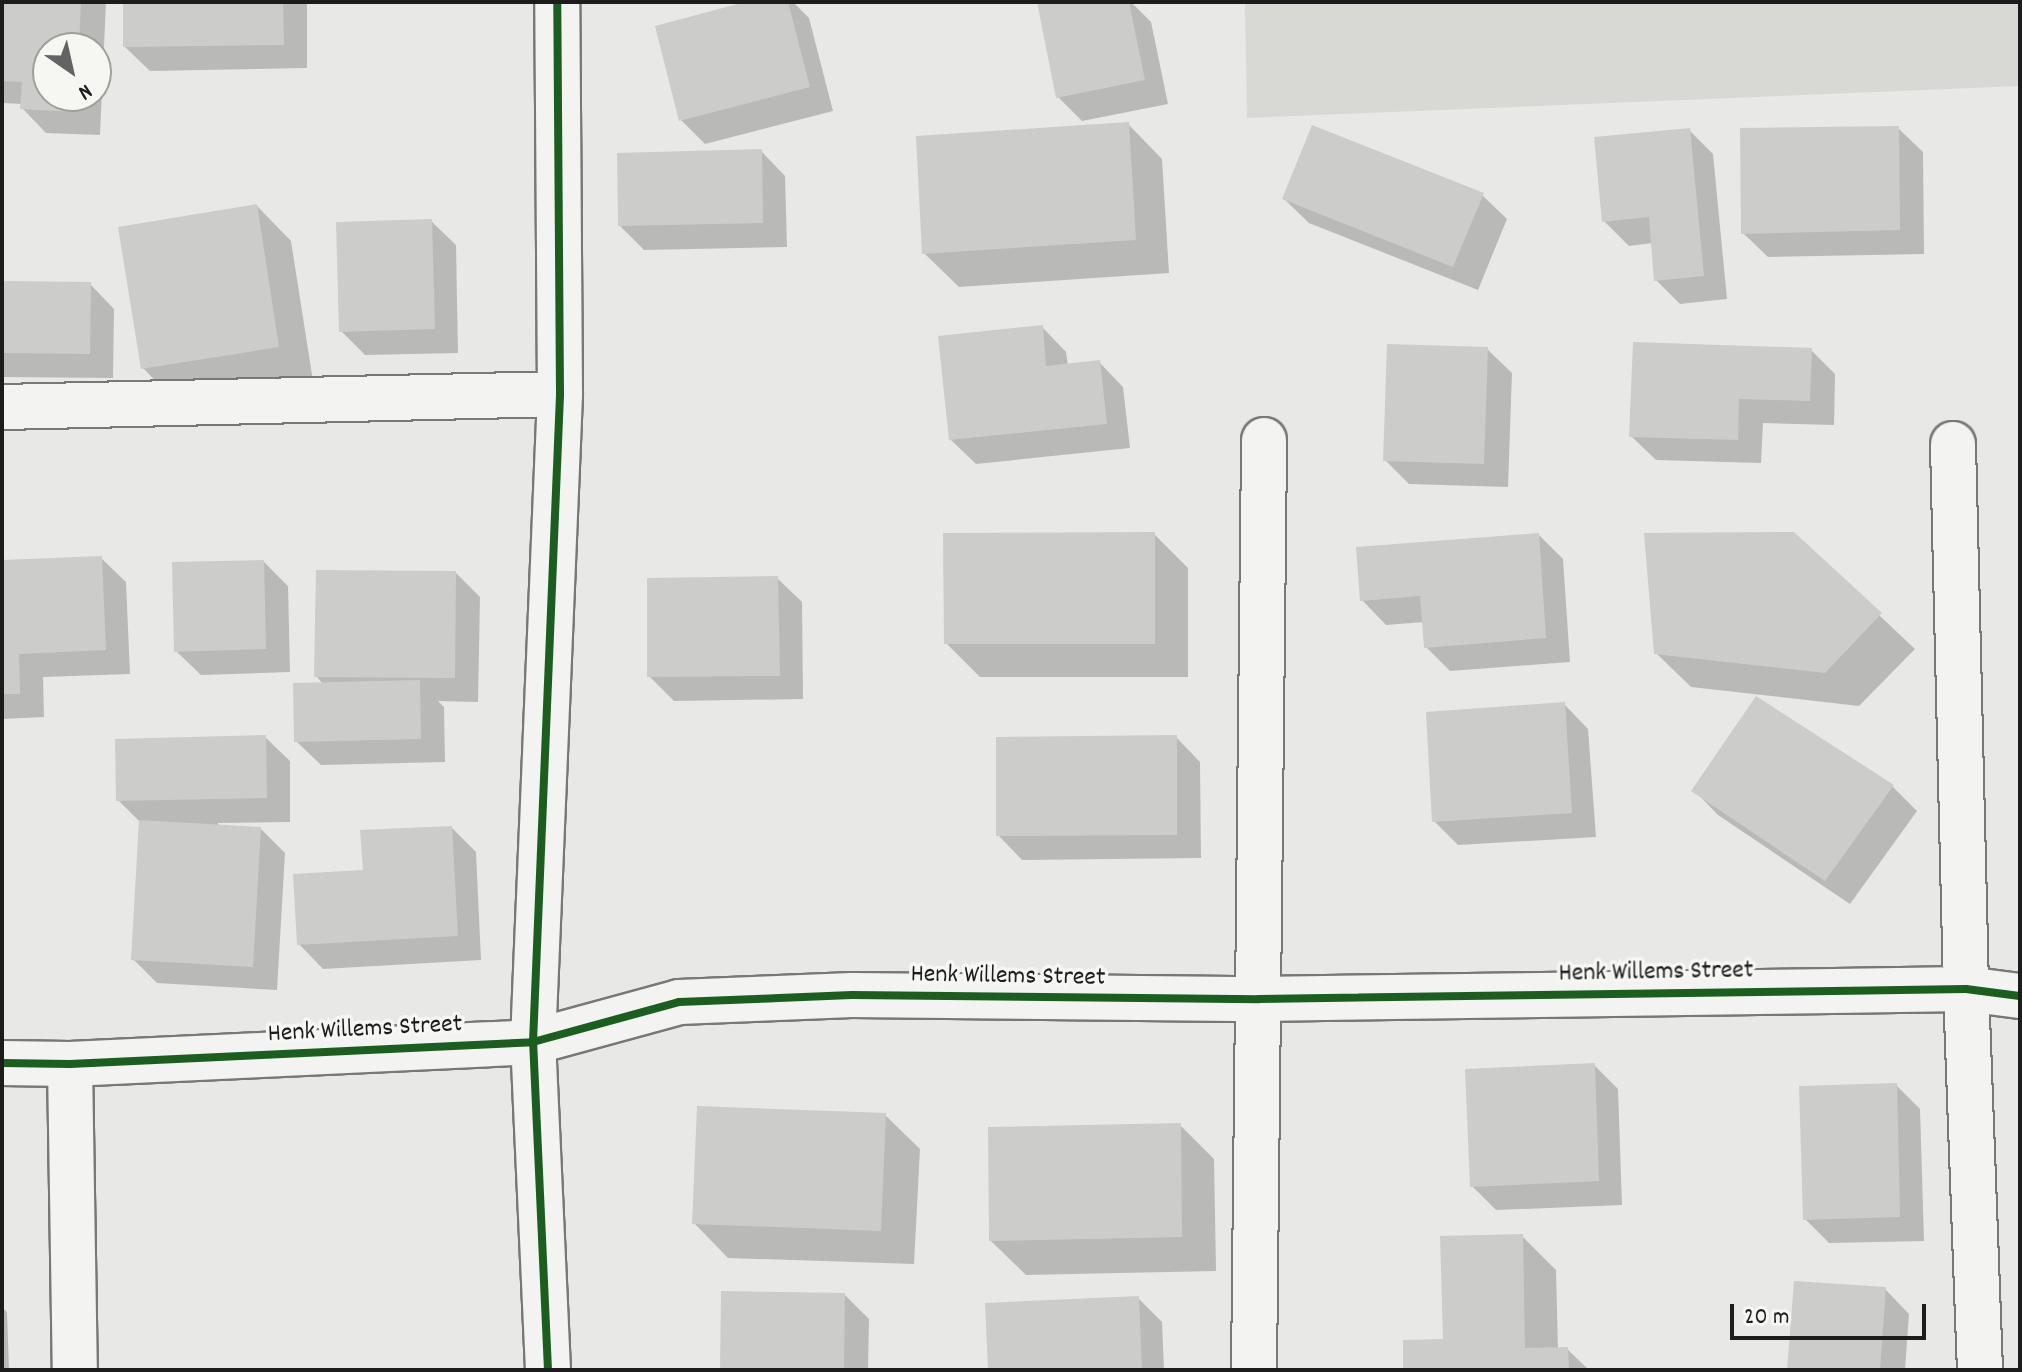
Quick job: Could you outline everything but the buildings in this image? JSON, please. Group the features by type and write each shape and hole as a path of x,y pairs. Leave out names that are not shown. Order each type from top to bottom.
{"street":[{"path":"548,1370 533,1042 560,394 557,2"},
{"path":"2,407 560,394"},
{"path":"1254,1370 1264,440"},
{"path":"1953,444 1966,989 1980,1370"},
{"name":"Henk Willems Street","path":"2,1063 70,1064 533,1042 679,1002 852,995 1259,999 1966,989 2020,996"},
{"path":"70,1064 75,1370"}],"shaded area":[{"path":"1245,2 2020,2 2020,86 1247,118"}],"cycle path":[{"path":"548,1370 533,1042 560,394 557,2"},
{"path":"2,1063 70,1064 533,1042 679,1002 852,995 1259,999 1966,989 2020,996"}]}
